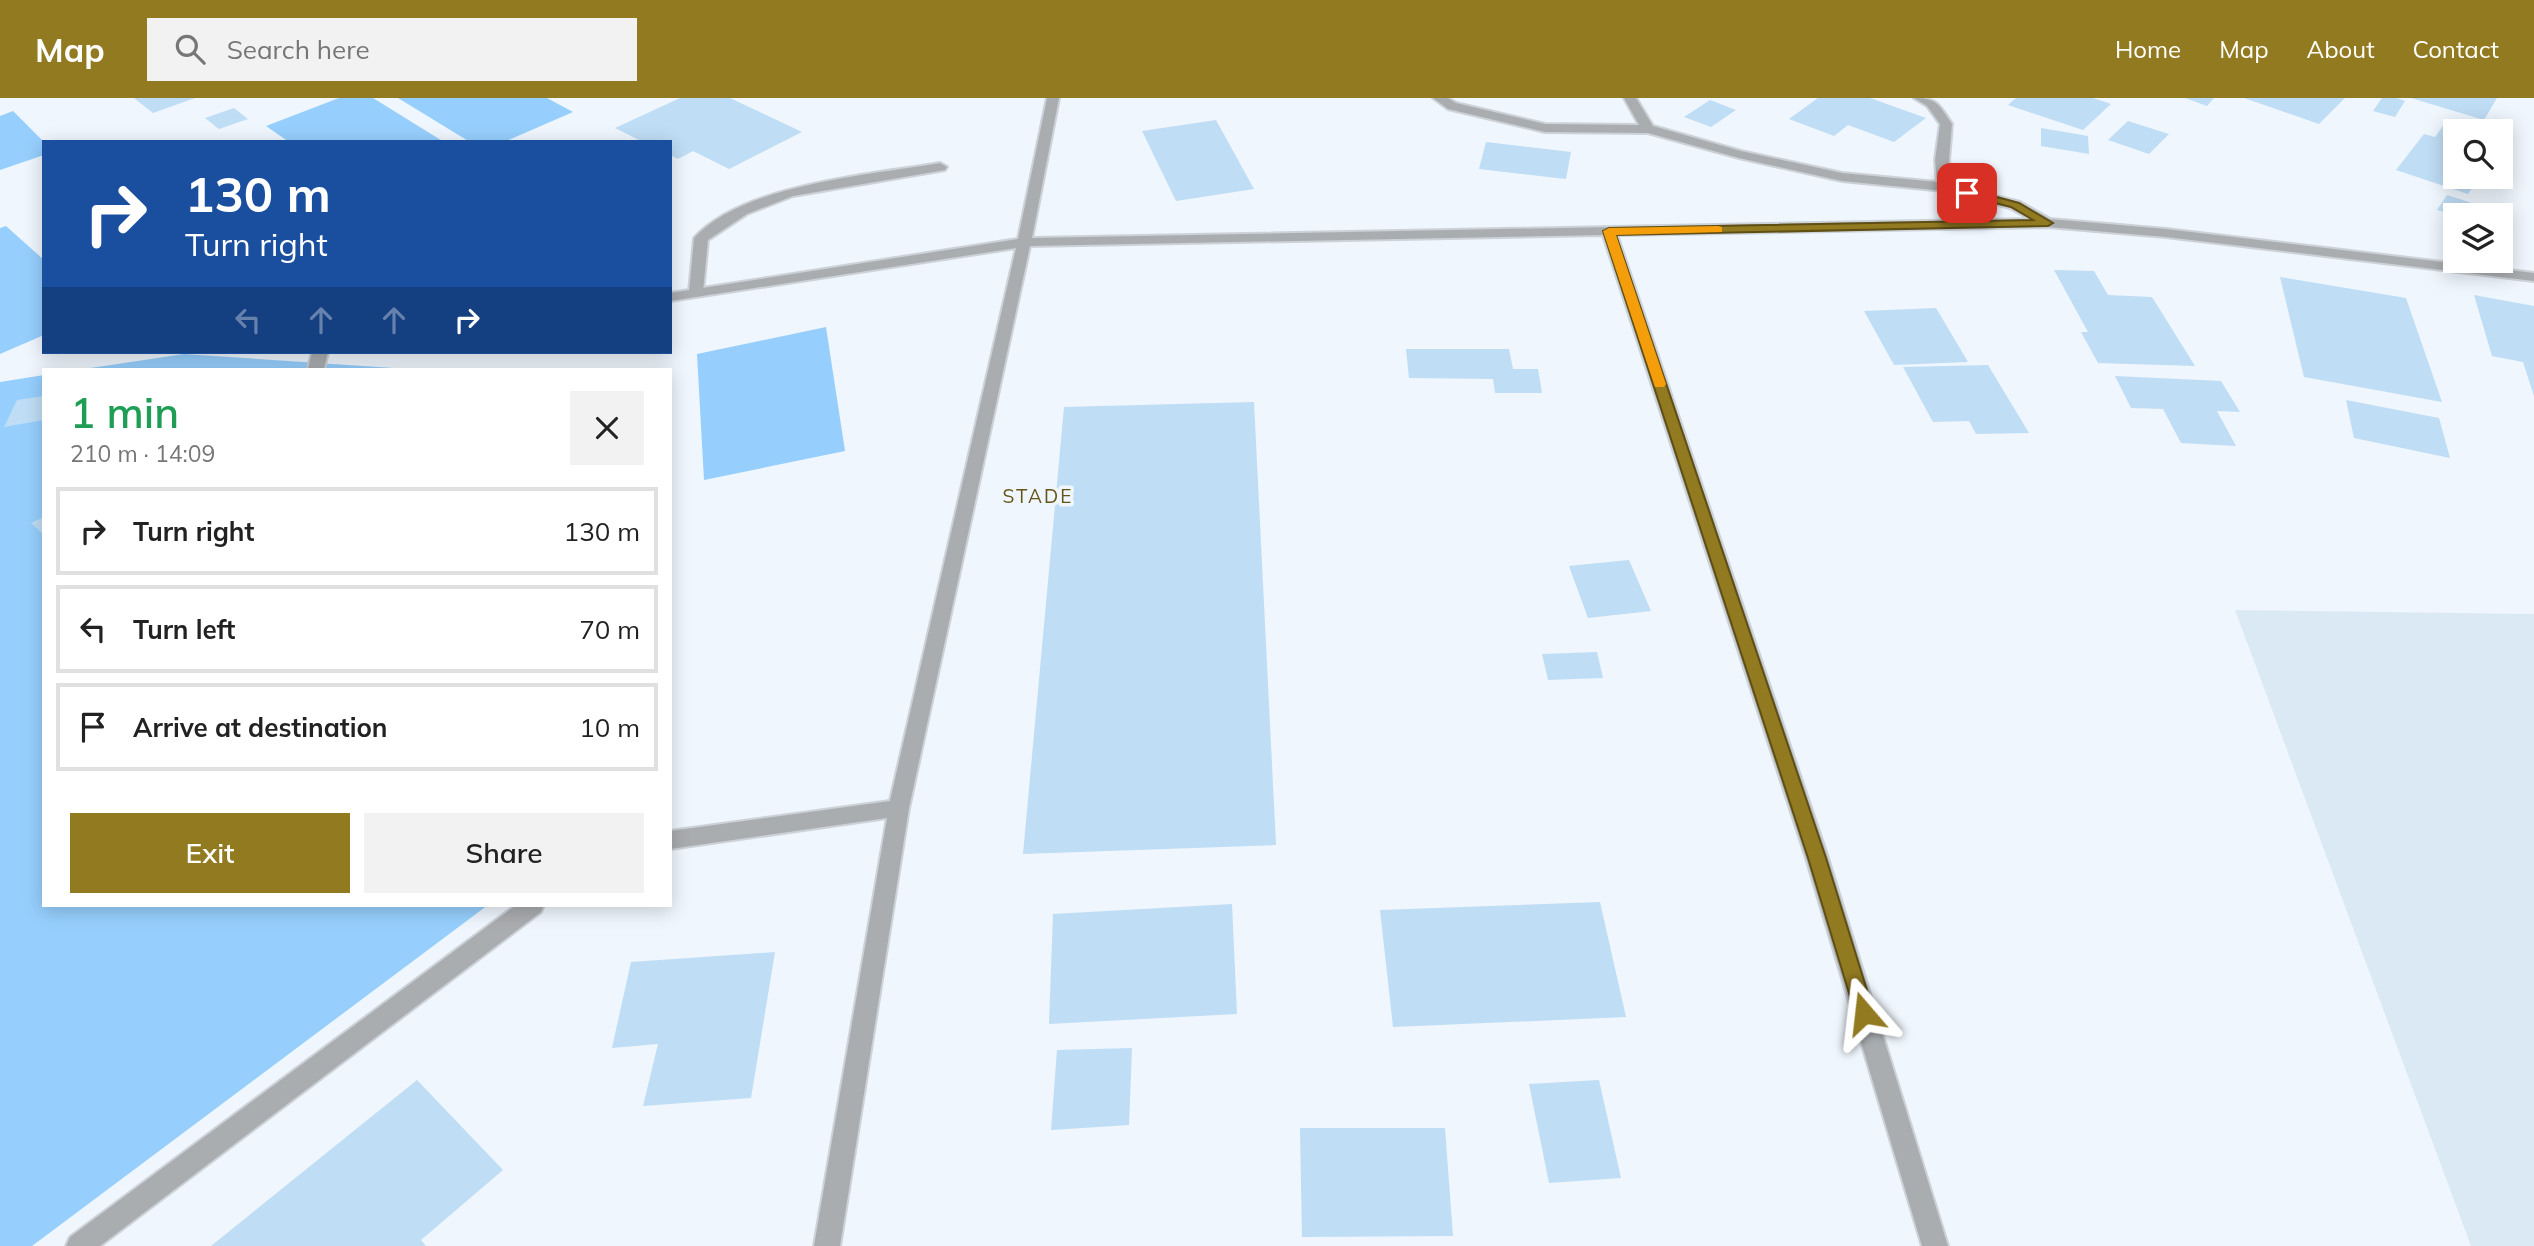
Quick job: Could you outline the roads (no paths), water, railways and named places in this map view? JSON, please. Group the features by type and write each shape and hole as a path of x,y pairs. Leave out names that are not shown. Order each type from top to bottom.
{"street":[{"path":"827,1246 898,808 1024,242 1053,98"},
{"path":"1439,98 1452,106 1545,128 1648,129 1739,154 1842,177 1944,187 2015,205 2048,223"},
{"path":"1630,98 1648,129"},
{"path":"1920,98 1931,103 1946,124 1942,160 1944,187"},
{"path":"696,292 701,238 741,211 790,192 940,167"},
{"path":"672,297 1024,242 2048,223 2166,233 2534,277"},
{"path":"1609,231 1817,858 1936,1246"},
{"path":"672,840 898,808"},
{"path":"79,1246 530,907"}],"district":[{"name":"STADE","path":"1038,496"}]}
